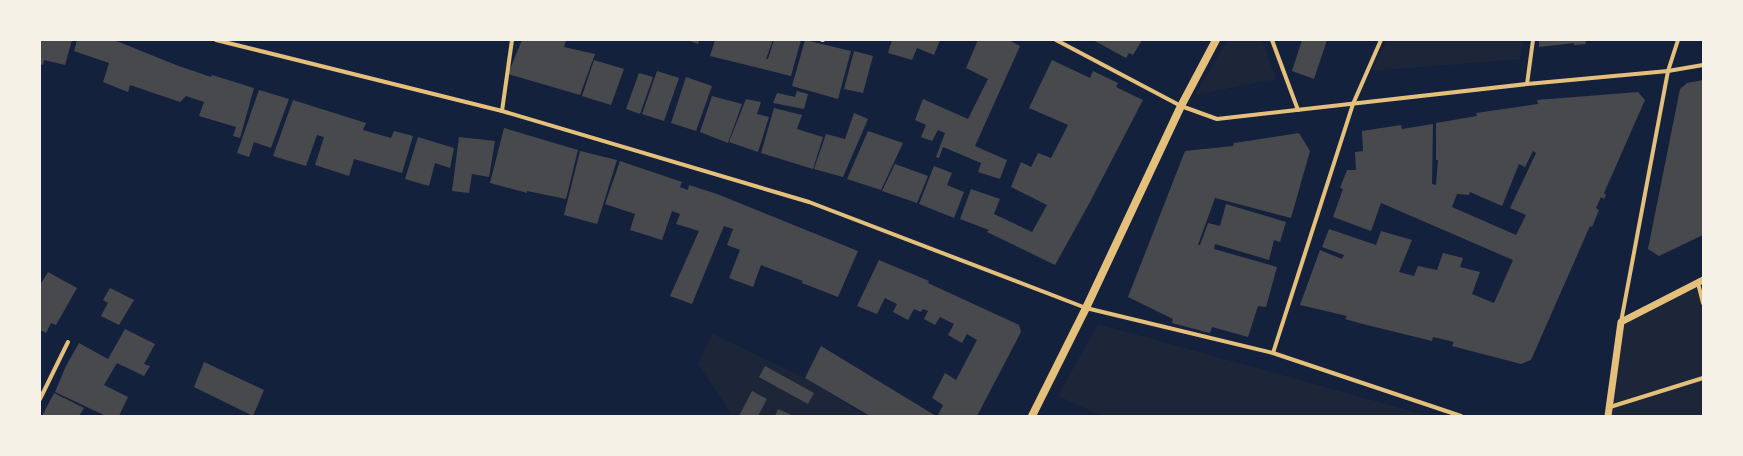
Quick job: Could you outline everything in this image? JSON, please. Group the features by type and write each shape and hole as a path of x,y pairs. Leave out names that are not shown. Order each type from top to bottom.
{"main road":[{"path":"1032,416 1086,308 1181,106 1216,40"}],"street":[{"path":"216,40 502,111 809,202 1086,308 1273,353 1461,416"},
{"path":"502,111 512,40"},
{"path":"1056,40 1181,106 1217,119 1527,84 1668,71 1703,65"},
{"path":"1272,40 1298,110"},
{"path":"1273,353 1353,104 1381,40"},
{"path":"1527,84 1533,40"},
{"path":"1608,416 1621,322 1668,71 1678,40"},
{"path":"1621,322 1700,281 1703,303"},
{"path":"40,399 68,342"},
{"path":"1610,406 1703,378"}],"shaded area":[{"path":"1228,40 1262,40 1276,79 1195,95"},
{"path":"1386,40 1523,40 1520,59 1372,71"},
{"path":"1697,284 1703,308 1703,377 1611,405 1622,323"},
{"path":"1098,324 1429,416 1102,416 1058,396"},
{"path":"713,334 805,378 866,416 733,416 698,364"},
{"path":"1703,380 1703,416 1609,416 1611,408"}],"building":[{"path":"40,40 72,40 65,65 44,60 43,65 40,64"},
{"path":"77,40 114,40 176,65 211,77 212,75 254,88 240,138 233,136 236,127 199,116 204,102 186,96 180,102 130,85 128,92 103,82 109,63 74,51"},
{"path":"522,40 566,40 564,47 595,54 580,95 508,74"},
{"path":"687,40 699,40 698,44"},
{"path":"715,40 773,40 766,59 768,59 774,40 801,40 791,76 710,56"},
{"path":"805,40 851,51 838,99 792,86"},
{"path":"892,40 940,40 934,55 917,48 912,60 888,53"},
{"path":"978,40 1009,40 1020,46 975,146 1007,160 1000,179 978,172 981,163 943,147 939,158 936,157 945,133 938,130 932,141 921,137 926,125 915,120 923,99 968,119 988,79 966,68"},
{"path":"1093,40 1142,40 1133,55 1129,53 1126,58"},
{"path":"1302,40 1327,40 1314,79 1292,71"},
{"path":"1539,40 1585,40 1586,44 1574,45 1574,43 1539,47"},
{"path":"854,51 873,56 863,93 844,89"},
{"path":"594,60 624,69 611,105 582,96"},
{"path":"1052,60 1090,78 1093,71 1118,83 1116,87 1143,100 1090,202 1055,265 987,232 989,230 960,219 971,189 1000,199 994,214 1032,232 1047,205 1011,187 1021,162 1031,167 1038,153 1051,158 1068,125 1029,108"},
{"path":"657,71 679,78 664,121 642,114"},
{"path":"639,73 653,77 640,114 626,109"},
{"path":"686,77 712,86 696,131 671,123"},
{"path":"1703,80 1703,235 1659,256 1648,249 1680,89 1687,83"},
{"path":"259,90 289,99 271,148 254,142 249,157 237,153"},
{"path":"797,91 808,94 804,109 773,103 777,93 795,97"},
{"path":"1638,92 1645,100 1604,193 1606,195 1604,199 1601,197 1596,208 1599,210 1592,227 1590,226 1531,360 1521,364 1452,346 1454,342 1433,337 1432,341 1359,323 1345,319 1347,316 1300,305 1320,250 1342,259 1344,255 1322,247 1329,229 1376,245 1381,231 1412,240 1399,272 1414,276 1418,266 1437,270 1443,253 1463,258 1460,267 1480,272 1472,294 1494,303 1513,260 1381,203 1371,231 1333,217 1343,189 1340,188 1347,170 1356,170 1355,152 1363,151 1362,131 1401,125 1402,129 1433,124 1432,184 1436,185 1438,160 1436,160 1436,123 1477,116 1476,113 1538,104 1537,100","holes":["1533,151 1536,153 1510,208 1526,215 1516,235 1452,207 1457,194 1469,195 1470,192 1502,206 1519,164 1525,167"]},
{"path":"712,96 742,104 728,143 700,132"},
{"path":"746,99 761,102 757,114 769,117 758,152 729,142"},
{"path":"293,100 366,123 363,130 391,138 394,131 413,136 402,173 354,159 349,176 315,165 324,137 317,135 306,166 273,156"},
{"path":"774,108 802,115 797,129 823,137 813,169 761,153"},
{"path":"854,113 868,119 843,177 814,169 826,134 845,139"},
{"path":"504,128 578,150 566,199 527,191 527,193 490,183"},
{"path":"868,131 903,143 881,190 847,179"},
{"path":"1299,133 1310,151 1291,218 1215,198 1198,245 1200,245 1208,223 1220,226 1226,204 1286,222 1280,242 1274,240 1269,260 1215,244 1214,249 1277,267 1266,307 1258,306 1248,337 1212,327 1210,333 1172,323 1173,319 1128,297 1185,151 1233,146 1234,143"},
{"path":"418,137 454,148 450,168 435,163 429,186 405,179"},
{"path":"459,137 495,141 489,177 472,174 469,193 452,191"},
{"path":"580,151 617,160 597,224 564,215"},
{"path":"620,161 682,182 680,187 688,190 689,185 717,194 858,251 838,297 802,283 803,281 761,265 753,287 729,278 740,250 727,245 733,229 724,226 692,304 670,296 699,231 676,224 680,214 672,211 662,240 630,230 635,214 605,204"},
{"path":"895,164 928,176 917,203 882,191"},
{"path":"934,166 952,173 947,185 964,192 954,218 919,204"},
{"path":"879,260 929,281 928,283 1019,325 1021,332 977,416 938,415 943,405 932,398 945,373 956,380 977,340 967,334 962,343 948,335 954,324 940,317 935,325 924,319 928,311 923,309 921,312 914,309 908,320 893,312 897,304 885,298 877,314 857,306"},
{"path":"48,272 77,288 56,325 51,323 46,333 40,330 40,285"},
{"path":"110,288 134,300 119,325 101,316 108,303 103,300"},
{"path":"125,329 155,344 144,364 150,366 144,376 117,363 104,385 128,397 119,416 106,416 55,392 66,366 79,343 108,359"},
{"path":"821,346 936,416 870,416 805,378"},
{"path":"204,362 264,390 253,416 194,387"},
{"path":"765,366 814,393 808,404 759,377"},
{"path":"752,391 767,399 758,416 739,416"},
{"path":"54,393 84,408 79,416 42,416"},
{"path":"778,409 794,416 775,416"}]}
